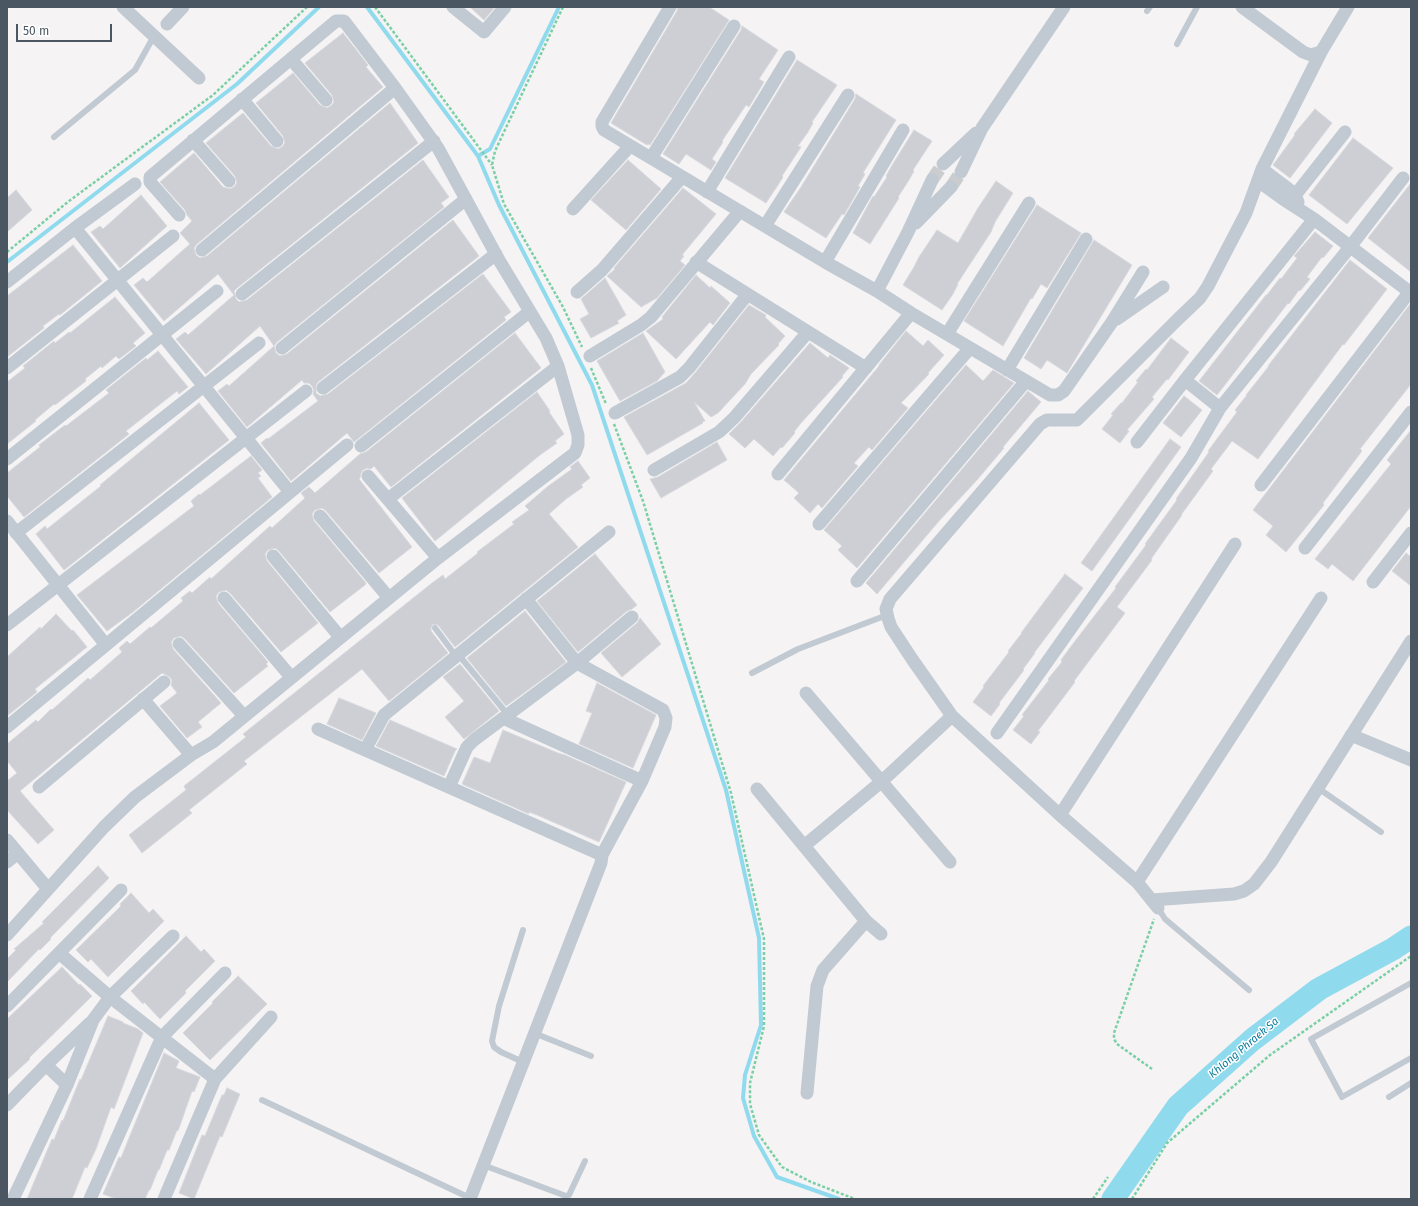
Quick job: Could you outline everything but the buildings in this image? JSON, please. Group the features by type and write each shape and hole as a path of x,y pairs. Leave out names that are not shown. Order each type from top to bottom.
{"street":[{"path":"123,7 199,78"},
{"path":"167,24 183,7"},
{"path":"453,7 484,32 505,7"},
{"path":"670,7 602,122 604,130 1050,395 1058,395 1064,391 1112,322 1143,272"},
{"path":"961,172 982,128 1064,7"},
{"path":"1242,7 1303,52 1311,55 1321,52"},
{"path":"1348,7 1321,52 1260,175 1246,213 1200,298 1077,420 1047,420 1040,424 890,599 886,609 891,627 895,634 952,716 1060,816 1137,882 1155,904 1199,896 1223,896 1244,891 1254,884 1271,862 1411,641"},
{"path":"7,935 104,827 135,797 191,754 213,742 438,558 575,453 578,446 578,436 558,366 546,338 529,312 434,142 396,88 344,21 336,21 150,177 150,182 179,215"},
{"path":"651,158 734,26"},
{"path":"707,192 789,57"},
{"path":"291,59 326,100"},
{"path":"202,250 396,88"},
{"path":"766,226 848,94"},
{"path":"242,99 277,141"},
{"path":"943,164 982,128"},
{"path":"826,262 903,130"},
{"path":"1292,199 1345,132"},
{"path":"193,140 229,181"},
{"path":"242,294 434,142"},
{"path":"573,209 630,146"},
{"path":"1260,175 1292,199 1301,210 1410,292 1261,486"},
{"path":"577,292 602,270 682,177"},
{"path":"997,733 1191,458 1220,408 1350,247 1403,178"},
{"path":"877,291 908,232 932,180"},
{"path":"7,282 75,228 135,184"},
{"path":"908,232 951,187"},
{"path":"282,348 466,199"},
{"path":"947,334 1029,203"},
{"path":"587,356 641,325 651,317 740,211"},
{"path":"1137,442 1314,219"},
{"path":"75,228 290,492"},
{"path":"7,368 173,236"},
{"path":"1007,370 1086,239"},
{"path":"323,388 496,254"},
{"path":"696,262 866,368"},
{"path":"1112,322 1164,287"},
{"path":"7,459 161,334 217,291"},
{"path":"612,413 680,377 689,368 747,294"},
{"path":"361,446 529,312"},
{"path":"778,474 911,313"},
{"path":"654,470 719,432 734,418 808,332"},
{"path":"16,533 259,343"},
{"path":"819,524 970,348"},
{"path":"388,499 558,366"},
{"path":"1185,380 1220,408"},
{"path":"856,581 1026,381"},
{"path":"7,625 306,391"},
{"path":"1305,548 1411,412"},
{"path":"7,727 347,445"},
{"path":"368,476 438,558"},
{"path":"320,516 389,598"},
{"path":"7,521 106,645"},
{"path":"365,750 384,715 608,532"},
{"path":"1373,582 1407,548 1411,534"},
{"path":"1060,816 1235,544"},
{"path":"273,556 340,637"},
{"path":"224,598 291,677"},
{"path":"1137,882 1321,598"},
{"path":"470,1198 601,863 602,855 642,781 665,727 666,718 663,710 577,663 526,599"},
{"path":"449,787 467,747 474,740 577,663 632,617"},
{"path":"179,644 244,716"},
{"path":"39,787 164,682"},
{"path":"806,693 950,862"},
{"path":"143,699 191,754"},
{"path":"505,716 642,781"},
{"path":"804,846 881,782 952,716"},
{"path":"318,728 602,855"},
{"path":"1351,735 1411,760"},
{"path":"757,789 866,921 881,934"},
{"path":"7,840 48,889"},
{"path":"7,862 18,853"},
{"path":"7,1006 121,890"},
{"path":"807,1093 816,986 823,970 866,921"},
{"path":"7,1105 46,1065 94,1020 110,997 173,936"},
{"path":"59,953 110,997 215,1079"},
{"path":"90,1199 162,1037 225,973"},
{"path":"164,1199 215,1079 271,1017"},
{"path":"13,1199 67,1085 94,1020"},
{"path":"46,1065 67,1085"}],"lane":[{"path":"1177,44 1197,7"},
{"path":"54,137 135,70 154,36"},
{"path":"752,672 798,649 887,615"},
{"path":"435,628 505,716"},
{"path":"1318,788 1381,832"},
{"path":"1155,904 1165,919 1249,990"},
{"path":"523,930 500,1006 492,1041 494,1047 501,1052 523,1062"},
{"path":"1411,983 1311,1039 1342,1097 1411,1058"},
{"path":"534,1034 591,1056"},
{"path":"1390,1097 1411,1083"},
{"path":"262,1100 470,1198"},
{"path":"483,1165 566,1196 570,1195 585,1161"}],"path":[{"path":"7,252 69,201 213,95 307,7"},
{"path":"375,7 492,165 504,204 563,306 612,413 643,501 731,793 764,939 764,1026 750,1084 750,1104 759,1135 782,1167 811,1182 855,1199"},
{"path":"492,165 495,151 563,7"},
{"path":"1152,1069 1117,1044 1114,1039 1114,1033 1155,904"},
{"path":"1132,1199 1166,1143 1270,1055 1411,956"},
{"path":"1093,1199 1108,1177"}],"waterway":[{"path":"7,262 237,84 319,7"},
{"path":"367,7 478,156 499,205 592,385 726,790 759,938 761,1025 745,1075 743,1098 754,1136 777,1177 839,1199"},
{"path":"478,156 490,149 559,7"},
{"name":"Khlong Phraek Sa","path":"1113,1199 1178,1106 1252,1040 1319,989 1393,949 1411,937"}],"tunnel":[{"path":"932,180 943,164"},
{"path":"951,187 961,172"}]}
